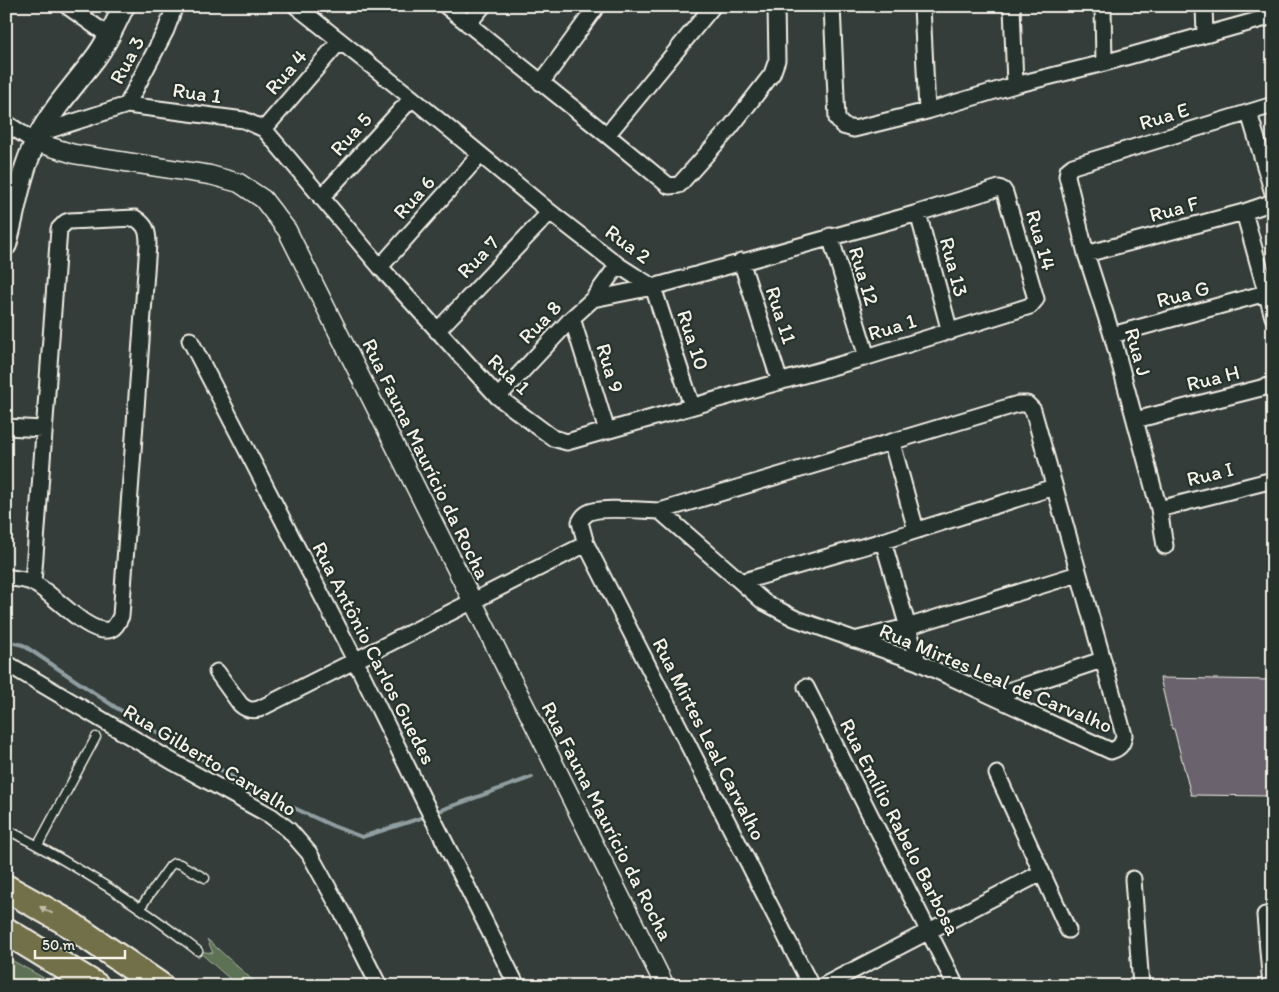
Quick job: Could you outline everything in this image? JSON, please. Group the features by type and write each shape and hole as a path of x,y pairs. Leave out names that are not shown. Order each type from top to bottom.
{"highway":[{"path":"6,888 66,921 160,986"},
{"path":"6,931 96,986"}],"main road":[{"path":"6,245 26,166 38,137 68,92 97,56 110,36 124,6"}],"street":[{"path":"67,6 110,36"},
{"name":"Rua 3","path":"127,104 166,30 175,6"},
{"name":"Rua 2","path":"296,6 412,98 550,212 618,265 654,287 830,236 918,213 999,188 1003,190"},
{"path":"446,6 669,186 679,185 730,128 772,74 777,60 776,6"},
{"path":"468,24 483,6"},
{"path":"541,83 596,6"},
{"path":"607,135 713,6"},
{"path":"832,6 837,119 843,126 854,129 927,111 1015,85 1104,63 1273,16"},
{"path":"922,6 927,111"},
{"path":"1012,6 1015,85"},
{"path":"1103,6 1104,63"},
{"path":"1204,6 1205,35"},
{"name":"Rua 4","path":"264,130 339,42"},
{"name":"Rua 5","path":"321,198 412,98"},
{"name":"Rua 1","path":"38,137 127,104 244,120 264,130 380,267 498,397 553,438 567,442 867,357 950,332 1030,306 1034,303"},
{"name":"Rua E","path":"1068,170 1073,166 1273,105"},
{"path":"1249,113 1273,193"},
{"name":"Rua Fauna Maurício da Rocha","path":"6,123 74,154 210,175 239,183 263,199 287,230 665,986"},
{"name":"Rua 6","path":"380,267 480,155"},
{"name":"Rua J","path":"1068,170 1066,176 1086,254 1112,335 1135,420 1159,509 1165,546"},
{"name":"Rua 14","path":"1003,190 1036,298 1034,303"},
{"name":"Rua F","path":"1086,254 1244,212 1273,202"},
{"name":"Rua 7","path":"437,331 550,212"},
{"path":"1244,212 1267,276 1266,294 1273,317"},
{"name":"Rua 13","path":"918,213 950,332"},
{"path":"6,577 33,583 88,625 100,630 109,630 116,625 121,616 148,244 148,231 143,223 135,218 69,221 59,230 33,583"},
{"name":"Rua 12","path":"830,236 867,357"},
{"name":"Rua 11","path":"741,261 780,382"},
{"name":"Rua 8","path":"498,397 572,318 593,299 618,265"},
{"name":"Rua 8","path":"593,299 654,287"},
{"name":"Rua 10","path":"654,287 692,406"},
{"name":"Rua G","path":"1112,335 1266,294"},
{"name":"Rua 9","path":"572,318 607,431"},
{"name":"Rua Antônio Carlos Guedes","path":"190,340 355,660 518,986"},
{"name":"Rua H","path":"1135,420 1273,385"},
{"name":"Rua Mirtes Leal de Carvalho","path":"589,512 611,510 660,511 1018,404 1026,404 1033,410 1124,735 1123,742 1119,749 1111,751 918,662 794,618 764,602 660,511"},
{"path":"6,427 43,429"},
{"path":"892,442 916,530"},
{"name":"Rua I","path":"1159,509 1273,480"},
{"path":"740,582 1054,487"},
{"name":"Rua Mirtes Leal Carvalho","path":"589,512 580,522 586,544 811,986"},
{"path":"883,540 918,662"},
{"path":"217,672 245,709 252,711 259,709 586,544"},
{"name":"Rua Mirtes Leal de Carvalho","path":"854,640 907,627 1078,574"},
{"path":"993,696 1102,660"},
{"name":"Rua Gilberto Carvalho","path":"6,663 175,763 271,816 289,830 310,853 379,986"},
{"name":"Rua Emílio Rabelo Barbosa","path":"806,687 956,986"},
{"path":"997,774 1068,930"},
{"path":"823,986 1041,873"},
{"path":"1133,879 1141,986"},
{"path":"1265,915 1271,986"}],"lane":[{"path":"38,845 96,736"},
{"path":"6,829 38,845 140,908 198,951"},
{"path":"140,908 174,863 180,864 205,878"}],"green space":[{"path":"207,939 259,986 238,986 198,951 213,953"},
{"path":"6,957 58,986 6,986"}],"building":[{"path":"1160,678 1273,680 1273,796 1191,795"}],"waterway":[{"path":"6,641 23,645 115,707 251,788 333,826 362,837 427,816"},
{"path":"433,813 532,777"}]}
